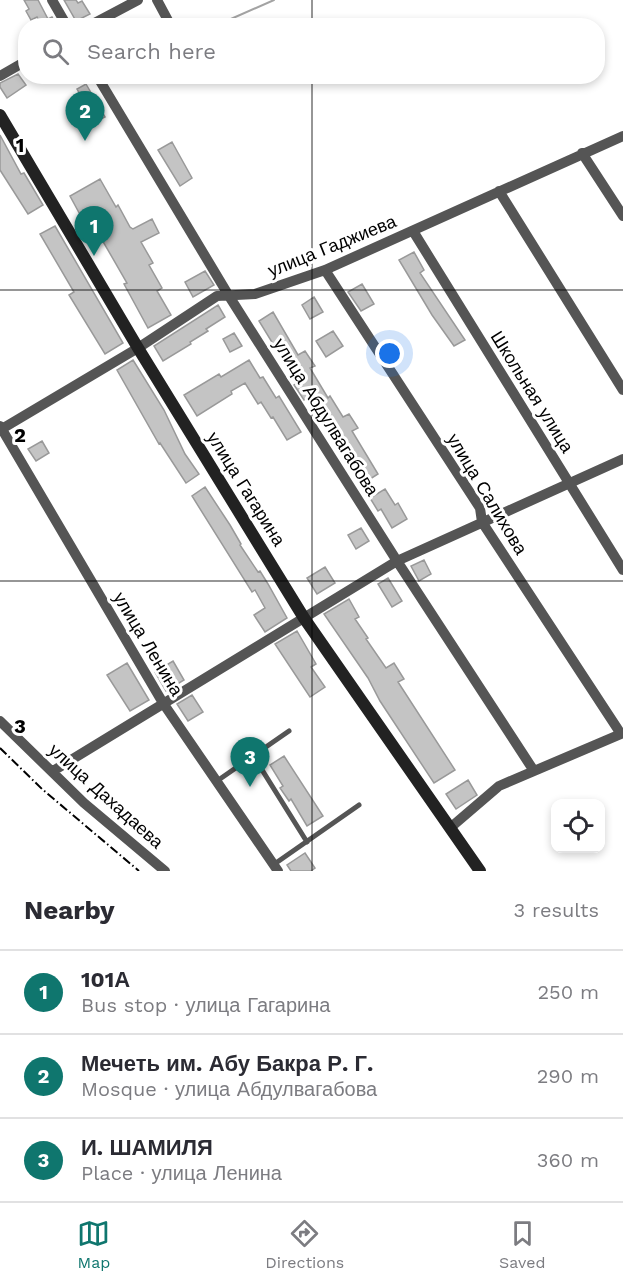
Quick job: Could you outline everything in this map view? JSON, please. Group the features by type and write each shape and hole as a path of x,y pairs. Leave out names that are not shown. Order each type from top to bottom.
{"street":[{"path":"52,0 62,18"},
{"path":"104,18 138,0"},
{"path":"157,0 167,18"},
{"path":"0,76 18,66"},
{"name":"улица Абдулвагабова","path":"102,84 229,296 397,561 534,771"},
{"name":"улица Гагарина","path":"0,115 138,348 304,618 480,871"},
{"name":"улица Гаджиева","path":"1,428 138,348 217,296 255,294 325,270 623,136"},
{"path":"582,153 623,216"},
{"path":"499,190 623,390"},
{"name":"Школьная улица","path":"413,231 623,570"},
{"name":"улица Салихова","path":"325,270 480,508 482,522 622,734"},
{"name":"улица Ленина","path":"1,428 163,703 275,868"},
{"path":"53,771 397,561 623,459"},
{"name":"улица Дахадаева","path":"0,722 84,802 165,871"},
{"path":"450,828 499,786 622,734"}],"lane":[{"path":"217,781 289,732"},
{"path":"254,757 307,842"},
{"path":"275,868 359,805"}],"building":[{"path":"24,0 38,0 47,18 30,18 26,11 29,9"},
{"path":"64,0 76,0 78,3 82,1 90,14 82,18 74,18"},
{"path":"18,74 18,84 26,85 7,98 0,83"},
{"path":"86,84 105,117 95,122 87,107 80,114 74,111 75,106 85,103 77,89"},
{"path":"0,135 21,174 24,173 43,205 28,214 0,170"},
{"path":"172,142 192,178 180,186 158,150"},
{"path":"100,179 130,227 133,229 152,219 159,233 141,242 153,263 149,265 162,288 157,291 171,315 148,328 124,284 127,283 101,238 97,240 70,196"},
{"path":"55,226 123,343 105,354 69,295 74,292 40,234"},
{"path":"414,252 424,270 420,273 465,340 454,346 432,315 399,260"},
{"path":"205,271 214,285 193,297 185,282"},
{"path":"362,284 374,304 361,311 348,292"},
{"path":"314,297 323,312 310,319 302,305"},
{"path":"218,305 225,317 206,329 208,331 190,342 191,344 163,361 154,346"},
{"path":"273,312 298,355 305,351 315,366 310,368 328,398 330,396 343,417 349,414 358,428 352,431 378,474 364,483 355,469 358,467 345,446 347,444 331,419 322,424 307,398 304,400 294,385 297,383 259,321"},
{"path":"333,331 343,346 326,357 316,341"},
{"path":"234,333 242,346 230,352 223,339"},
{"path":"133,360 164,410 185,454 199,474 186,483 159,444 117,370"},
{"path":"249,360 276,398 279,396 301,432 287,440 273,417 271,418 261,402 258,404 245,383 197,416 184,395 219,374 221,377"},
{"path":"42,441 49,453 36,461 28,449"},
{"path":"205,487 240,545 258,572 260,571 287,618 265,632 254,615 265,608 255,590 252,592 192,496"},
{"path":"385,489 395,505 398,503 407,519 392,528 381,509 378,511 370,498"},
{"path":"361,528 369,541 356,549 348,535"},
{"path":"424,560 431,574 419,581 411,566"},
{"path":"325,567 335,583 317,594 307,578"},
{"path":"388,578 402,601 392,607 378,584"},
{"path":"349,599 359,617 355,619 368,638 366,639 386,668 394,663 404,679 398,682 455,770 434,783 380,701 368,678 324,614"},
{"path":"297,631 316,664 311,667 325,687 310,697 275,644"},
{"path":"173,661 184,680 166,691 155,672"},
{"path":"127,663 149,700 130,711 107,675"},
{"path":"192,695 203,712 188,721 177,704"},
{"path":"284,756 323,816 307,826 291,799 289,801 280,788 283,786 270,765"},
{"path":"468,780 477,795 456,809 446,794"},
{"path":"305,853 315,868 311,871 291,871 287,865"}],"waterway":[{"path":"233,18 274,0"}],"railway":[{"path":"0,748 42,789 139,871"}],"place":[{"name":"Мечеть им. Абу Бакра Р. Г.","path":"85,141"},
{"name":"101А","path":"94,256"},
{"name":"И. ШАМИЛЯ","path":"250,787"}]}
